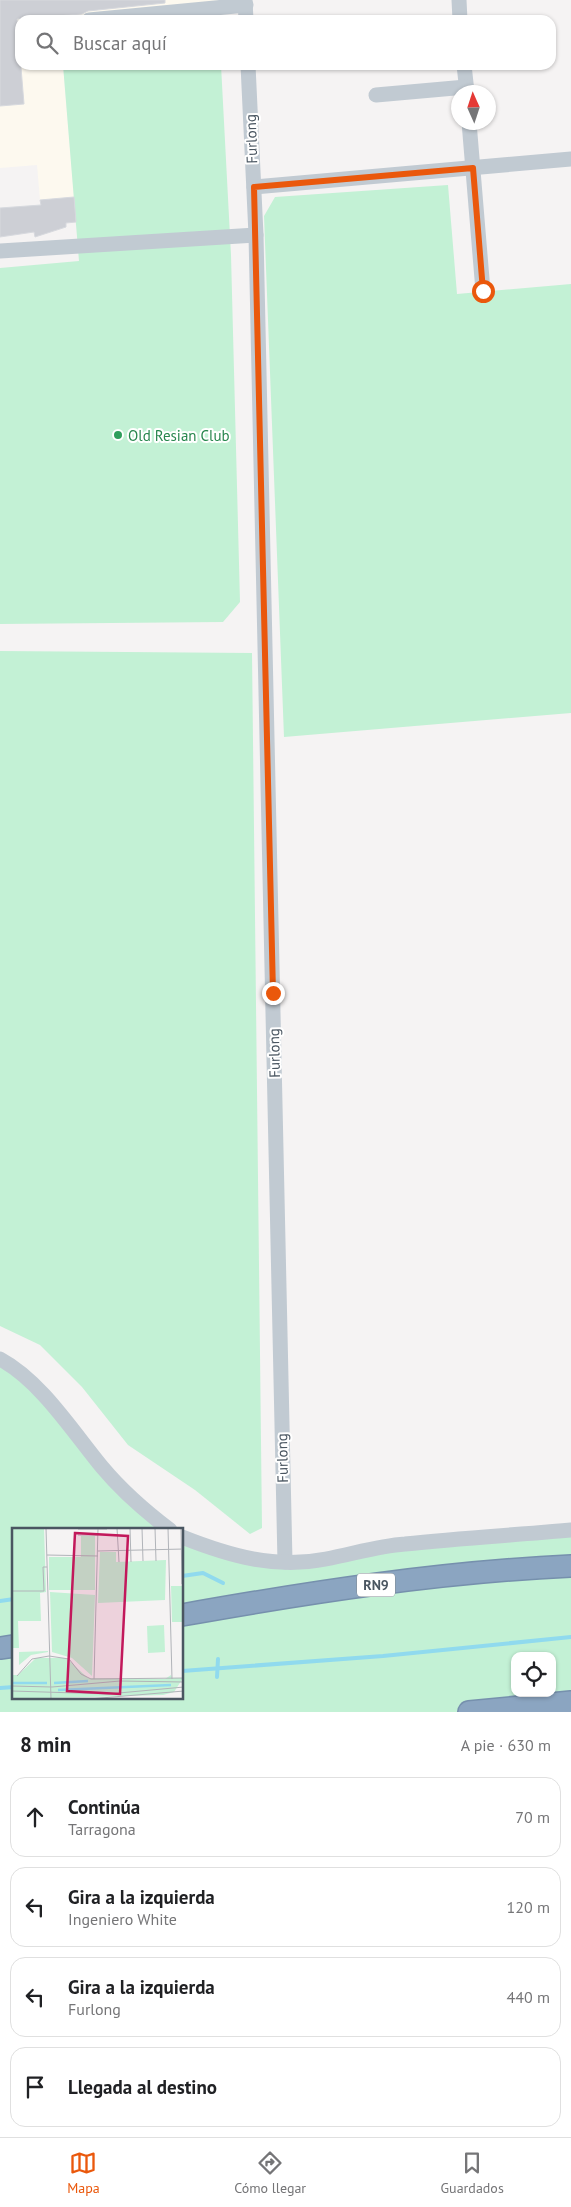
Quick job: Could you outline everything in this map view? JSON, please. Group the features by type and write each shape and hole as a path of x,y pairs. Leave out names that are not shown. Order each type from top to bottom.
{"highway":[{"name":"RN9","path":"184,1614 350,1588 444,1576 571,1566"},
{"path":"469,1712 571,1702"}],"street":[{"path":"459,0 460,15"},
{"path":"126,15 206,4 246,8"},
{"name":"Furlong","path":"248,70 256,236 285,1562"},
{"path":"464,70 466,85"},
{"path":"376,95 451,91"},
{"path":"470,130 483,291"},
{"path":"254,187 571,159"},
{"path":"0,251 256,236"},
{"path":"0,1359 24,1376 41,1392 104,1469 145,1511 167,1528"},
{"path":"184,1538 221,1552 254,1560 285,1562 326,1559 369,1548 404,1544 571,1530"}],"shaded area":[{"path":"0,0 218,0 219,15 15,15 15,70 63,70 74,197 40,200 37,165 0,168"}],"green space":[{"name":"Old Resian Club","path":"63,70 221,70 231,255 240,602 223,622 0,624 0,268 79,261"},
{"path":"448,185 457,294 571,284 571,713 284,737 264,216 275,197"},
{"path":"0,651 252,653 262,1528 250,1534 195,1490 128,1445 82,1387 40,1345 0,1326"},
{"path":"0,1359 169,1528 12,1528 12,1700 184,1700 184,1537 254,1560 571,1530 571,1712 0,1712"}],"building":[{"path":"0,0 165,0 165,3 88,11 82,14 15,15 15,70 21,70 24,104 0,106"},
{"path":"74,197 76,222 66,223 66,227 35,237 34,232 0,237 0,208 41,205 40,200"}],"waterway":[{"path":"184,1576 203,1573 223,1583"},
{"path":"0,1601 12,1599"},
{"path":"184,1671 383,1656 571,1637"},
{"path":"217,1677 218,1659"},
{"path":"0,1688 12,1687"}],"place":[{"name":"Old Resian Club","path":"118,435"}],"route":[{"path":"273,993 254,187 473,168 483,291"}]}
